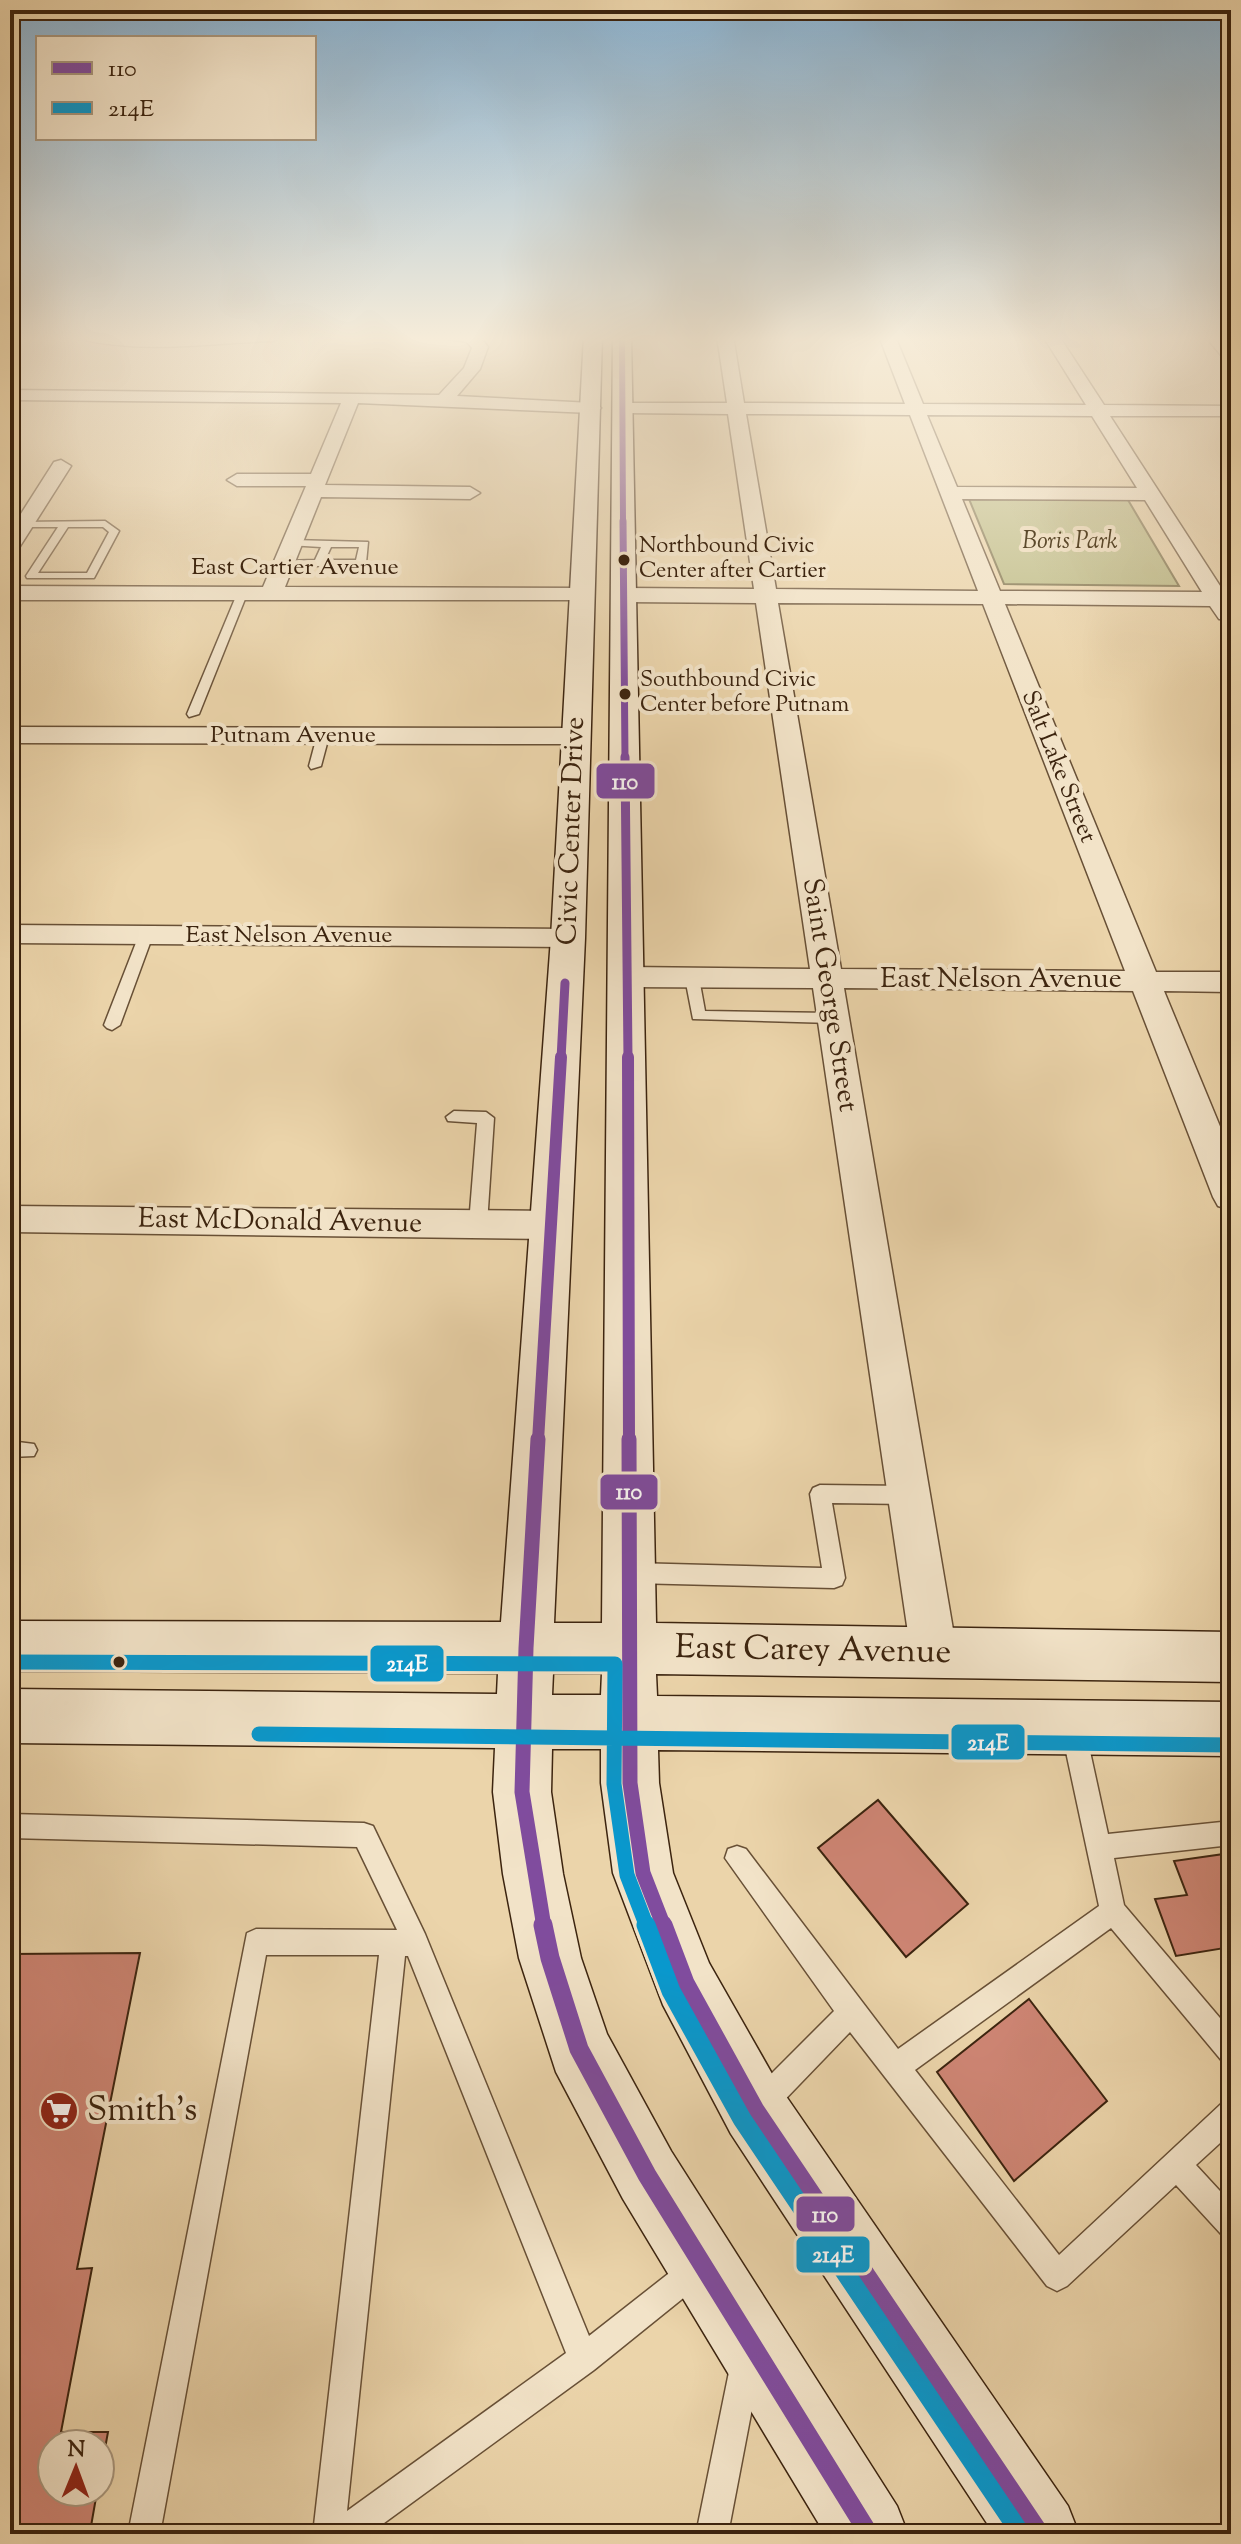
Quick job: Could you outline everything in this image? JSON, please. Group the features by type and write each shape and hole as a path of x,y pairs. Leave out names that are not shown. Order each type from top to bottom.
{"main road":[{"name":"Civic Center Drive","path":"589,455 568,938 526,1648 522,1792 533,1874 550,1958 579,2049 647,2175 869,2534"},
{"name":"Civic Center Drive","path":"625,455 629,1723 630,1783 643,1873 685,1983 755,2110 1040,2534"},
{"path":"586,510 598,515 600,579 604,589 610,594 625,595"},
{"path":"581,595 599,598 603,603 604,689 608,696 625,704"},
{"path":"568,938 585,939 594,945 598,960 598,1030 628,1050"},
{"name":"East Carey Avenue","path":"10,1646 631,1648 1231,1657"},
{"path":"10,1716 1231,1729"}],"street":[{"path":"271,594 329,455"},
{"name":"Saint George Street","path":"743,455 934,1653"},
{"name":"Salt Lake Street","path":"935,455 1231,1197"},
{"path":"1126,455 1224,599 1231,620"},
{"path":"10,547 61,466"},
{"path":"237,480 470,493"},
{"path":"950,493 1151,494"},
{"name":"East Cartier Avenue","path":"10,593 581,595"},
{"path":"625,595 1224,599"},
{"name":"Putnam Avenue","path":"10,735 576,736"},
{"name":"East Nelson Avenue","path":"10,934 568,938"},
{"name":"East Nelson Avenue","path":"628,977 1231,982"},
{"name":"East McDonald Avenue","path":"10,1219 551,1225"}],"lane":[{"path":"25,524 65,524 105,524 114,531 90,576 31,576 65,524"},
{"path":"284,564 361,563 364,544 292,543"},
{"path":"319,563 327,544"},
{"path":"193,714 242,594"},
{"path":"315,766 323,736"},
{"path":"112,1025 146,935"},
{"path":"692,978 698,1016 832,1018"},
{"path":"454,1117 486,1118 478,1224"},
{"path":"630,1573 834,1578 820,1494 908,1495"},
{"path":"1073,1727 1113,1911 1231,2052"},
{"path":"10,1826 364,1835 405,1944 583,2359"},
{"path":"1100,1847 1231,1833"},
{"path":"737,1858 851,2012 1057,2276 1231,2114"},
{"path":"896,2067 1113,1911"},
{"path":"144,2534 256,1942 405,1944"},
{"path":"329,2534 405,1944"},
{"path":"755,2110 851,2012"},
{"path":"1176,2164 1231,2224"},
{"path":"342,2534 583,2359 703,2265"},
{"path":"712,2534 750,2342"}],"green space":[{"name":"Boris Park","path":"969,499 1128,500 1179,586 1004,584"}],"building":[{"path":"878,1800 968,1904 906,1957 818,1848"},
{"path":"1231,1853 1231,1947 1176,1956 1155,1899 1187,1895 1174,1861"},
{"name":"Smith's","path":"140,1953 77,2269 92,2268 62,2428 36,2428 36,2508 94,2508 90,2532 10,2533 10,1954"},
{"path":"1029,1999 1107,2101 1014,2181 937,2072"}],"transit line":[{"name":"110","path":"623,455 629,1723 630,1783 643,1873 685,1983 755,2110 1040,2534"},
{"name":"110","path":"565,983 526,1648 522,1792 533,1874 550,1958 579,2049 647,2175 869,2534"},
{"name":"214E","path":"10,1662 615,1664 614,1784 627,1875 671,1991 742,2119 1021,2534"},
{"name":"214E","path":"259,1734 1231,1745"}],"place":[{"name":"Northbound Civic Center after Cartier","path":"624,560"},
{"name":"Southbound Civic Center before Putnam","path":"625,694"},
{"name":"Smith's","path":"59,2111"}]}
